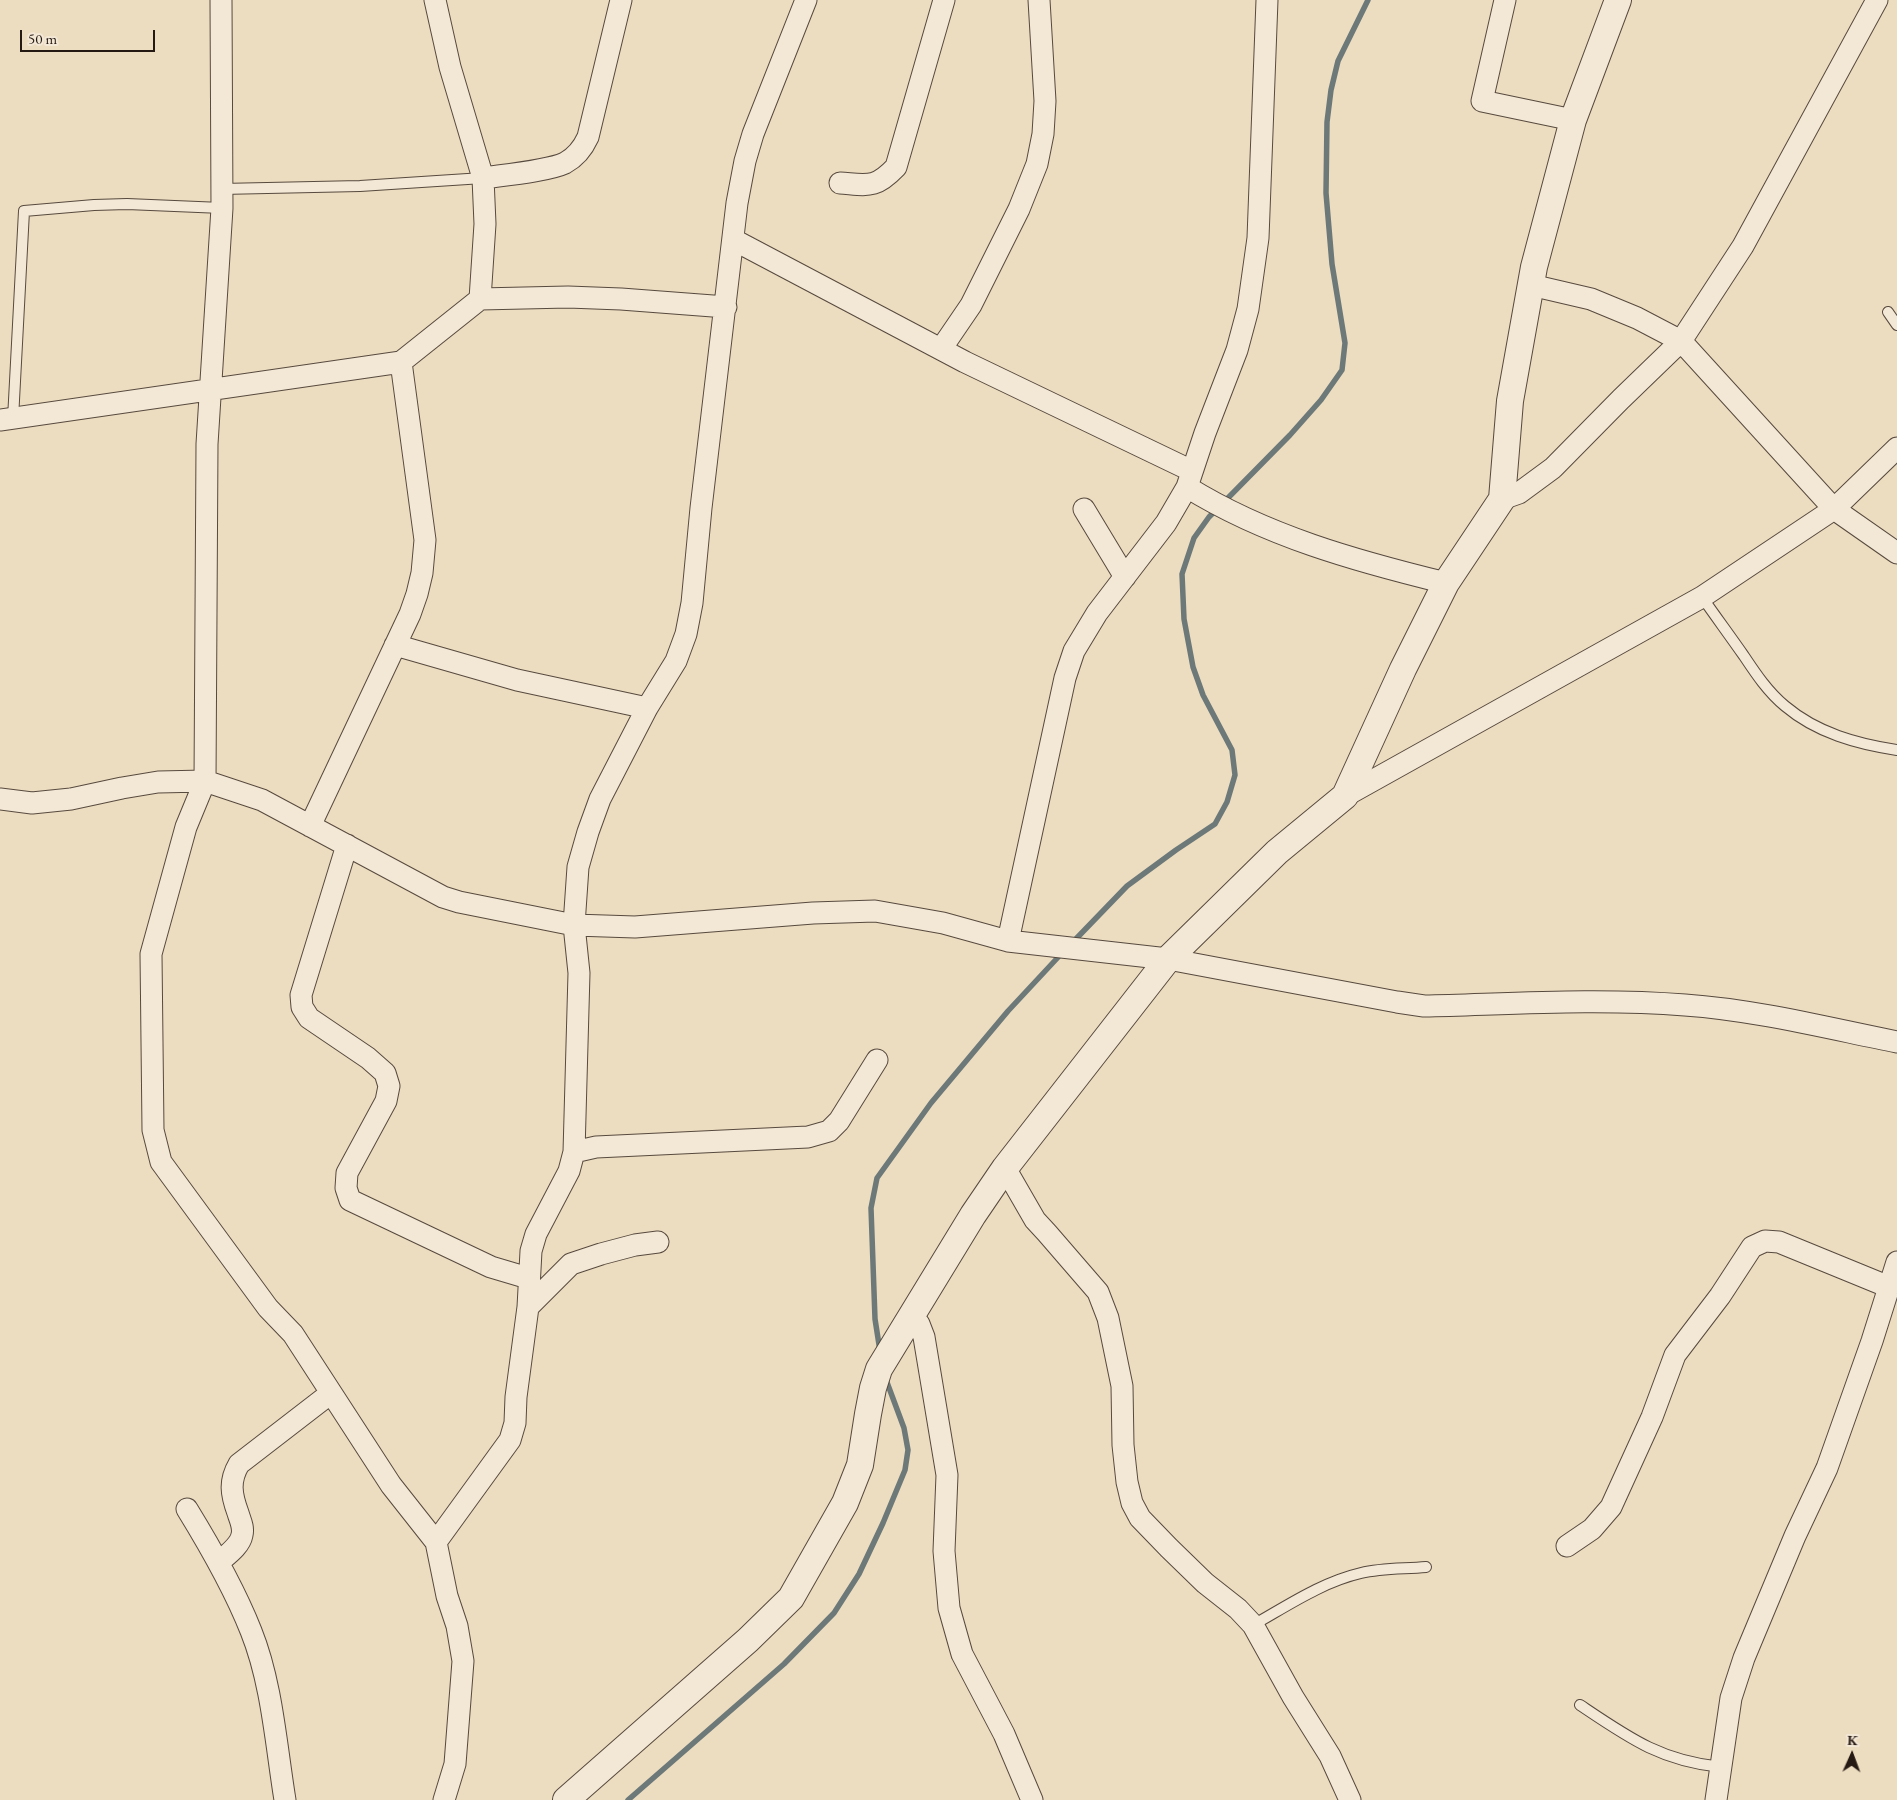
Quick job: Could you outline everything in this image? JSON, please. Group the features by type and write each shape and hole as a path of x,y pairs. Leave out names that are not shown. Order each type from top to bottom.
{"street":[{"path":"221,0 222,199 208,444 205,781 186,827 151,954 153,1130 161,1162 268,1308 293,1334 392,1485 436,1542 447,1596 458,1626 463,1661 455,1764 444,1800"},
{"path":"435,0 450,68 483,178 485,224 480,299"},
{"path":"483,178 556,166 571,159 584,146 588,138 621,0"},
{"path":"436,1542 510,1440 513,1432 528,1307 528,1278 531,1251 536,1234 569,1170 574,1152 579,973 574,925 578,867 600,799 647,708 676,660 686,634 692,604 701,508 737,203 745,161 753,134 806,0"},
{"path":"840,183 872,185 884,179 896,168 944,0"},
{"path":"941,350 971,305 1019,209 1037,164 1043,134 1045,101 1040,0"},
{"path":"1008,941 1064,678 1074,651 1097,613 1166,523 1189,479 1237,350 1248,309 1258,238 1267,0"},
{"path":"1505,0 1482,100 1573,120"},
{"path":"1345,796 1403,669 1446,583 1502,499 1510,400 1534,267 1573,120 1618,0"},
{"path":"1502,499 1519,493 1553,468 1681,341 1743,246 1877,0"},
{"path":"734,240 1189,479 1210,502 1236,515 1291,538 1334,552 1399,572 1446,583"},
{"path":"1531,285 1591,299 1637,318 1681,341 1834,508 1897,553"},
{"path":"6,420 401,362 480,299 568,297 726,307"},
{"path":"310,826 396,645 418,594 425,540 401,362"},
{"path":"566,1800 748,1640 791,1598 845,1503 860,1465 873,1388 879,1369 973,1215 1005,1168 1168,959 1277,852 1345,796 1702,597 1834,508 1897,448"},
{"path":"1084,509 1126,577"},
{"path":"396,645 517,680 647,708"},
{"path":"0,800 32,803 71,800 158,782 205,781 262,800 443,896 459,902 574,925 635,927 813,913 875,911 943,923 1008,941 1168,959 1424,1006 1610,1001 1686,1005 1754,1014 1897,1042"},
{"path":"347,845 300,994 302,1007 309,1018 368,1058 385,1073 389,1086 386,1100 347,1173 346,1188 350,1200 491,1267 528,1278"},
{"path":"574,1152 596,1147 808,1137 829,1131 839,1121 877,1060"},
{"path":"1005,1168 1035,1220 1098,1292 1108,1318 1120,1377 1127,1482 1132,1503 1140,1518 1204,1583 1238,1608 1252,1625 1293,1697 1330,1756 1350,1800"},
{"path":"1567,1546 1592,1529 1611,1507 1652,1417 1675,1355 1720,1296 1752,1247 1765,1240 1779,1242 1889,1288"},
{"path":"528,1307 572,1264 635,1245 658,1242"},
{"path":"1716,1800 1732,1698 1744,1658 1794,1536 1827,1468 1897,1262"},
{"path":"907,1322 919,1324 924,1337 945,1455 947,1499 944,1551 949,1608 962,1654 1004,1734 1032,1800"},
{"path":"219,1562 236,1546 242,1536 242,1524 232,1491 232,1476 239,1464 331,1392"},
{"path":"187,1509 219,1562 252,1632 266,1678 285,1800"}],"lane":[{"path":"6,420 24,211 94,205 222,199 360,186 483,178"},
{"path":"1888,312 1897,326"},
{"path":"1702,597 1763,683 1785,706 1816,727 1839,737 1863,744 1897,750"},
{"path":"1252,1625 1345,1578 1379,1570 1426,1567"},
{"path":"1580,1705 1654,1751 1685,1762 1721,1767"}],"waterway":[{"path":"1223,503 1290,435 1321,400 1342,370 1345,343 1332,264 1326,193 1327,122 1331,90 1338,61 1368,0"},
{"path":"1072,943 1127,886 1215,824 1227,802 1235,775 1232,750 1203,695 1193,667 1184,619 1182,574 1194,538 1217,509"},
{"path":"880,1351 875,1319 871,1208 877,1178 931,1103 1008,1011 1062,953"},
{"path":"628,1800 784,1664 834,1613 859,1574 905,1470 908,1450 904,1428 885,1377"}]}
